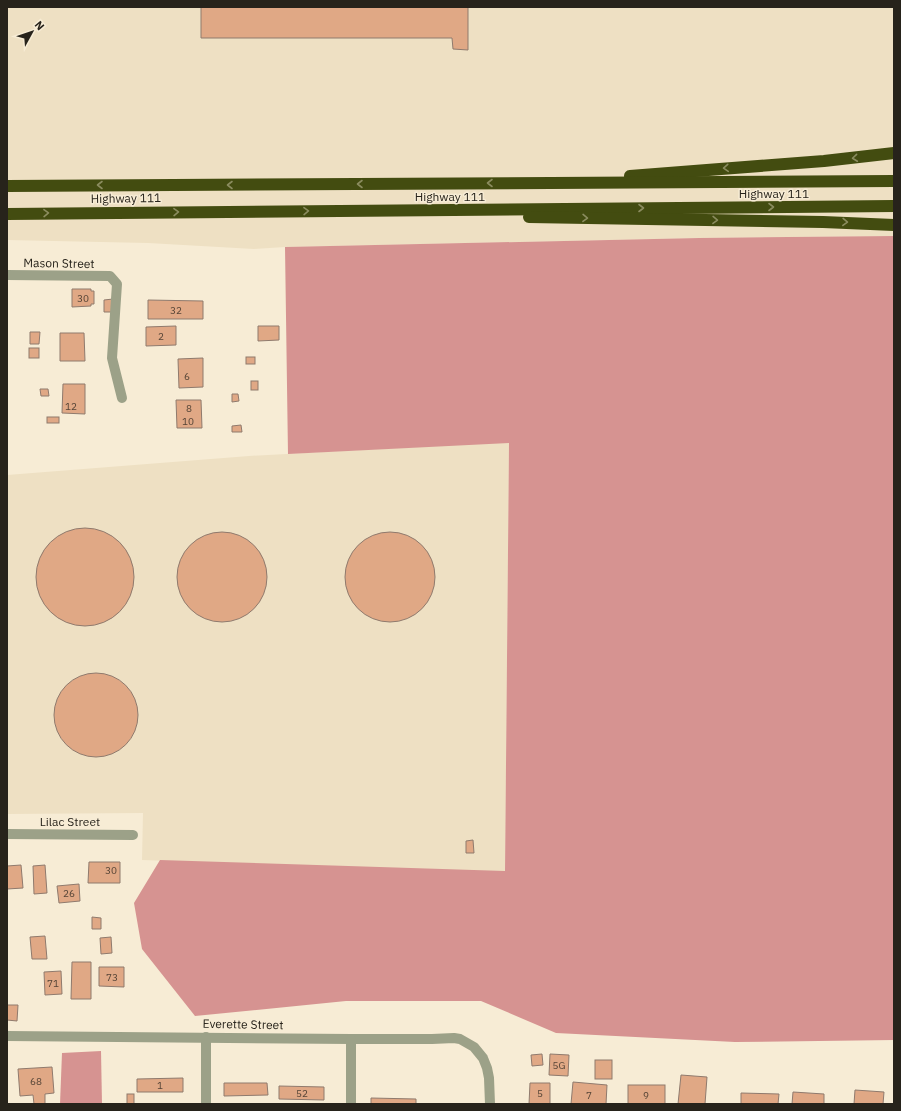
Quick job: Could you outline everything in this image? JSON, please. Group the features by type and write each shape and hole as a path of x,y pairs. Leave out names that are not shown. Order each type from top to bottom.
{"highway":[{"path":"529,183 562,175 620,177 824,161 894,153"},
{"name":"Highway 111","path":"7,186 894,181"},
{"name":"Highway 111","path":"7,214 894,206"},
{"path":"350,210 419,215 816,222 894,225"}],"street":[{"name":"Mason Street","path":"7,275 110,276 117,284 112,358 122,398"},
{"name":"Lilac Street","path":"7,834 133,835"},
{"name":"Everette Street","path":"7,1036 351,1039 454,1038 460,1039 475,1048 483,1058 489,1078 490,1104"},
{"path":"206,1037 206,1104"},
{"path":"350,1104 351,1039"}],"shaded area":[{"path":"7,7 894,7 894,236 699,238 285,247 254,249 148,243 7,240"},
{"path":"894,236 894,1040 735,1042 556,1033 481,1001 346,1001 195,1016 142,949 134,903 160,860 505,871 509,443 288,454 285,247 699,238"},
{"path":"509,442 505,872 142,860 143,813 7,814 7,475 249,456"},
{"path":"101,1051 102,1104 60,1104 62,1053"}],"building":[{"path":"201,7 468,7 468,50 453,49 452,38 201,38"},
{"path":"72,289 91,289 91,291 94,291 94,304 91,304 91,306 72,307"},
{"path":"113,299 114,312 104,312 104,300"},
{"path":"148,300 203,301 203,319 148,319"},
{"path":"176,326 176,345 146,346 146,327"},
{"path":"258,326 279,326 279,340 258,341"},
{"path":"30,332 40,332 39,344 30,344"},
{"path":"60,333 84,333 85,361 60,361"},
{"path":"29,348 39,348 39,358 29,358"},
{"path":"246,357 255,357 255,364 246,364"},
{"path":"203,358 203,387 179,388 178,359"},
{"path":"251,381 258,381 258,390 251,390"},
{"path":"63,384 85,384 85,414 62,413"},
{"path":"40,389 48,389 49,396 41,396"},
{"path":"232,394 238,394 239,401 232,402"},
{"path":"176,400 201,400 202,428 177,428"},
{"path":"47,417 59,417 59,423 47,423"},
{"path":"241,425 242,432 232,432 232,426"},
{"path":"85,528 104,532 119,543 130,558 134,577 130,596 119,611 104,622 85,626 66,622 51,611 40,596 36,577 40,558 51,543 66,532"},
{"path":"222,532 239,535 254,545 264,560 267,577 264,594 254,609 239,619 222,622 205,619 190,609 180,594 177,577 180,560 190,545 205,535"},
{"path":"381,532 399,532 415,539 428,552 435,568 435,586 428,602 415,615 399,622 381,622 365,615 352,602 345,586 345,568 352,552 365,539"},
{"path":"96,673 112,676 126,685 135,699 138,715 135,731 126,745 112,754 96,757 80,754 66,745 57,731 54,715 57,699 66,685 80,676"},
{"path":"473,840 474,853 466,853 466,841"},
{"path":"89,862 120,862 120,883 88,883"},
{"path":"21,865 23,888 7,889 7,866"},
{"path":"45,865 47,893 34,894 33,866"},
{"path":"79,884 80,901 59,903 57,886"},
{"path":"92,917 101,918 101,929 92,929"},
{"path":"45,936 47,959 32,959 30,937"},
{"path":"111,937 112,953 101,954 100,938"},
{"path":"72,962 91,962 91,999 71,999"},
{"path":"99,967 124,967 124,987 99,986"},
{"path":"61,971 62,994 45,995 44,972"},
{"path":"7,1005 18,1005 17,1021 7,1020"},
{"path":"542,1054 543,1065 532,1066 531,1055"},
{"path":"550,1054 569,1055 568,1076 549,1075"},
{"path":"595,1060 612,1060 612,1079 595,1079"},
{"path":"52,1067 54,1093 45,1094 45,1104 34,1104 33,1095 20,1096 18,1069"},
{"path":"681,1075 707,1077 705,1104 678,1104"},
{"path":"183,1078 183,1092 137,1092 137,1079"},
{"path":"573,1082 607,1085 606,1104 571,1104"},
{"path":"224,1083 267,1083 268,1095 224,1096"},
{"path":"530,1083 550,1083 550,1104 529,1104"},
{"path":"628,1085 665,1085 665,1104 628,1104"},
{"path":"279,1086 324,1087 324,1100 279,1099"},
{"path":"855,1090 884,1092 883,1104 854,1104"},
{"path":"793,1092 824,1094 824,1104 792,1104"},
{"path":"741,1093 779,1094 778,1104 741,1104"},
{"path":"127,1094 134,1094 134,1104 127,1104"},
{"path":"371,1098 416,1099 416,1104 371,1104"}]}
